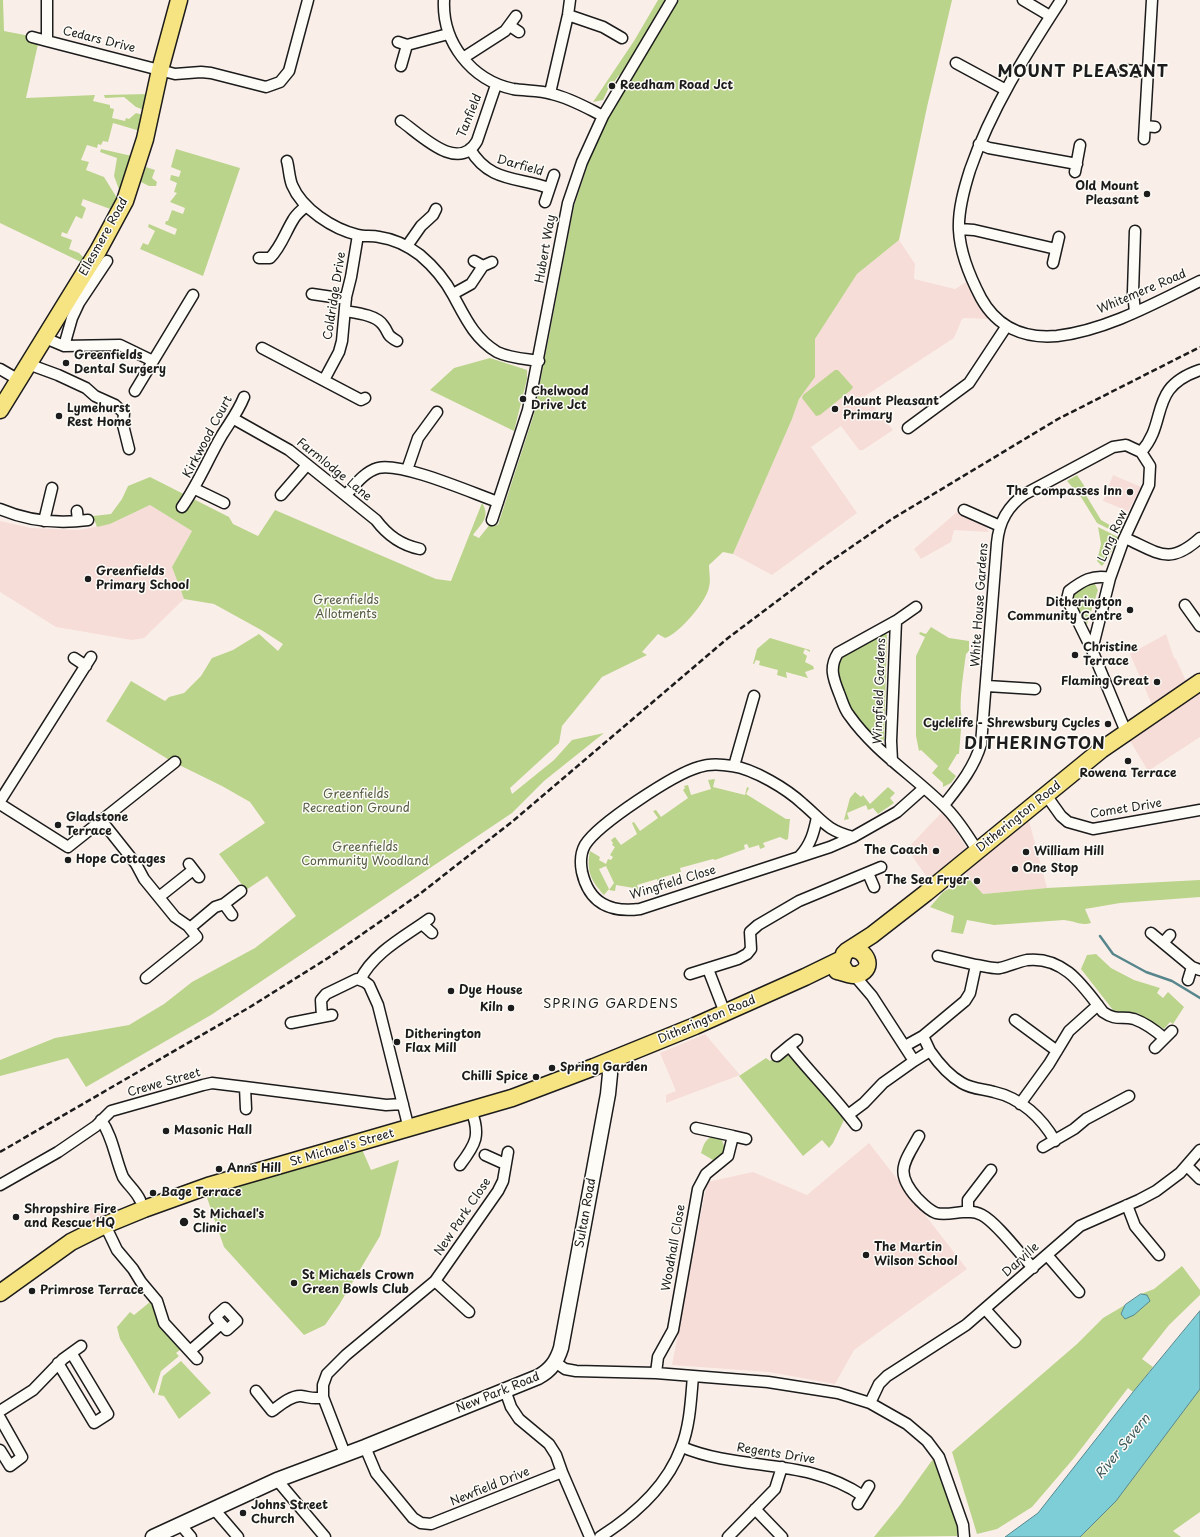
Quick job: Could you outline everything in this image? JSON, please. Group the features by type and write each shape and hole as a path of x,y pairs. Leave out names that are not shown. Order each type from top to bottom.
{"main road":[{"name":"Ellesmere Road","path":"0,410 98,251 125,201 145,140 160,70 180,0"},
{"name":"Ditherington Road","path":"608,1062 725,1013 805,977 854,963 880,928 960,866 977,850 1126,732 1200,682"},
{"name":"St Michael's Street","path":"0,1293 71,1242 105,1225 208,1186 410,1129 512,1098 608,1062"}],"street":[{"name":"Cedars Drive","path":"48,0 47,41 175,74 201,72 211,73 266,87 274,86 285,77 289,71 308,0"},
{"path":"444,0 448,34 463,58 477,73 496,85 518,90 550,93 603,116"},
{"path":"550,93 568,16 570,0"},
{"name":"Hubert Way","path":"492,520 521,433 539,361 568,203 582,162 603,116 672,0"},
{"path":"1023,0 1050,16"},
{"path":"908,428 969,383 1006,327 985,305 976,289 963,256 959,229 960,207 979,144 1006,90 1060,0"},
{"path":"1144,138 1152,0"},
{"path":"463,58 510,26 516,16"},
{"path":"568,16 603,27 622,38"},
{"path":"510,26 519,32"},
{"path":"401,66 402,44 448,34"},
{"path":"32,37 47,41"},
{"path":"957,63 1006,90"},
{"path":"1124,70 1148,72"},
{"name":"Tanfield","path":"401,120 440,150 448,153 460,153 470,149 477,140 496,85"},
{"path":"1145,126 1156,127"},
{"path":"979,144 997,150 1076,168 1080,145"},
{"name":"Darfield","path":"470,149 478,162 490,172 549,188"},
{"path":"291,165 292,185 306,206 327,222 358,235 378,236 407,246 429,264 453,294 469,324 482,341 498,352 539,361"},
{"name":"Darfield","path":"545,202 554,175"},
{"path":"259,258 271,261 293,219 306,206"},
{"path":"407,246 421,226 436,215"},
{"path":"959,229 974,230 1056,249"},
{"path":"1135,231 1133,292 1135,312"},
{"name":"Coldridge Drive","path":"324,380 339,352 346,299 352,277 358,235"},
{"path":"1053,263 1058,237"},
{"name":"Ellesmere Road","path":"64,346 72,318 79,303 107,260"},
{"path":"453,294 471,284 488,264 474,261"},
{"name":"Whitemere Road","path":"1006,327 1039,336 1056,336 1081,331 1135,312 1200,281"},
{"path":"312,294 346,299"},
{"path":"134,392 192,295"},
{"path":"345,311 376,319 384,326 388,340"},
{"path":"44,338 64,346 120,345 153,361"},
{"path":"262,348 361,400 365,398"},
{"path":"28,364 58,375 86,388 95,396 115,405 124,413 123,425 129,449"},
{"path":"0,369 19,380"},
{"path":"1141,452 1152,437 1161,404 1171,388 1178,381 1200,370"},
{"name":"Kirkwood Court","path":"182,507 195,489 223,434 234,419 244,397"},
{"path":"407,470 418,438 430,431 437,412"},
{"name":"Farmlodge Lane","path":"234,419 283,446 376,520 387,534 414,551"},
{"name":"White House Gardens","path":"944,805 969,772 977,758 981,744 994,569 1000,526 1004,515 1016,500 1119,445 1130,446 1141,452"},
{"name":"Long Row","path":"1092,650 1110,578 1125,538 1149,485 1150,466 1141,452"},
{"path":"281,494 307,464"},
{"path":"346,496 367,473 387,467 407,470 498,502"},
{"name":"Kirkwood Court","path":"195,489 224,504"},
{"path":"44,521 54,494"},
{"path":"0,509 15,516 44,521 83,521 77,511"},
{"path":"964,510 1000,526"},
{"path":"1125,538 1167,555 1177,554 1188,548 1200,538"},
{"path":"1110,578 1099,576 1082,581 1069,591 1067,599 1092,650 1126,732"},
{"path":"1185,605 1200,626"},
{"name":"Wingfield Gardens","path":"916,607 896,621 838,653 833,660 832,669 848,714 873,744 944,805 961,826 977,850"},
{"name":"Wingfield Gardens","path":"892,761 891,741 896,621"},
{"path":"0,801 88,661 74,658"},
{"path":"986,686 1034,689"},
{"path":"734,766 754,696"},
{"path":"0,804 68,847 175,762"},
{"name":"Wingfield Close","path":"853,837 828,828 802,803 765,779 734,766 716,764 699,767 680,775 605,825 585,845 580,858 584,881 597,900 608,907 618,910 640,909 830,847 853,837 897,812 924,788"},
{"name":"Comet Drive","path":"1046,795 1061,816 1068,822 1093,829 1200,810"},
{"path":"798,857 808,847 813,835 817,817"},
{"path":"101,820 136,864 141,875 175,917 190,928 197,937 146,978"},
{"path":"690,974 708,969 747,954 752,946 749,934 758,925 800,901 881,867"},
{"path":"159,897 194,870"},
{"path":"868,873 874,887"},
{"path":"190,928 215,907 224,904 241,891"},
{"path":"224,904 232,915"},
{"path":"360,980 368,966 377,956 425,921 432,933"},
{"path":"1150,933 1196,969 1188,980"},
{"path":"1163,943 1170,935"},
{"path":"938,956 993,968 1027,960 1038,960 1054,964 1075,976 1098,1005 1109,1016 1115,1019 1134,1020 1168,1035 1155,1048"},
{"path":"854,963 872,996 914,1061"},
{"path":"854,963 872,996"},
{"path":"905,1046 923,1036 965,1001 970,993 976,964"},
{"path":"708,969 725,1013"},
{"path":"291,1023 327,1016 321,1000 323,996 352,981 360,980 368,985 378,1005 410,1129"},
{"path":"1020,1104 1074,1024 1098,1005"},
{"path":"1015,1020 1026,1023 1057,1050"},
{"path":"923,1036 930,1050 947,1072 963,1084 1005,1095 1020,1104 1043,1122 1055,1141"},
{"path":"777,1056 797,1040"},
{"path":"789,1046 814,1078 826,1087 856,1125"},
{"path":"848,1115 864,1103 883,1083 930,1050"},
{"name":"Sultan Road","path":"555,1362 561,1348 608,1094 610,1074 608,1062"},
{"name":"Crewe Street","path":"0,1185 58,1152 111,1111 203,1084 245,1087 386,1105 403,1104"},
{"path":"245,1087 246,1109"},
{"path":"1108,1096 1114,1105"},
{"path":"1043,1147 1074,1129 1086,1119 1129,1096"},
{"path":"460,1165 471,1150 477,1133 477,1124 471,1110"},
{"path":"101,1120 107,1129 124,1177 136,1191 140,1200"},
{"path":"696,1128 746,1139"},
{"name":"Woodhall Close","path":"656,1373 658,1357 673,1330 698,1188 706,1174 728,1156 733,1136"},
{"path":"919,1136 905,1161 902,1174 909,1189 925,1206 937,1213 968,1212 981,1215 994,1225 1033,1268"},
{"name":"Darville","path":"870,1402 879,1384 887,1376 966,1324 1033,1268 1080,1226 1127,1205 1171,1181 1187,1166 1200,1150"},
{"name":"New Park Close","path":"323,1396 323,1386 327,1374 331,1369 435,1281 498,1191 503,1180 508,1152"},
{"path":"485,1155 505,1164"},
{"path":"1187,1166 1200,1179"},
{"path":"968,1212 968,1200 991,1170"},
{"path":"1127,1205 1139,1233 1159,1254"},
{"path":"105,1225 117,1250 157,1301 164,1323 197,1359"},
{"path":"1047,1255 1079,1292"},
{"path":"435,1281 470,1312"},
{"path":"985,1309 1015,1342"},
{"path":"190,1351 221,1324"},
{"path":"0,1412 33,1390 58,1363 81,1346"},
{"path":"58,1363 94,1423 108,1414 72,1354"},
{"path":"555,1362 565,1369 576,1371 656,1373 768,1382 813,1388 870,1402 892,1415 927,1441 939,1457 963,1525 964,1537"},
{"name":"New Park Road","path":"153,1537 277,1480 365,1447 545,1373 555,1362"},
{"path":"600,1537 627,1518 649,1498 673,1467 682,1447 687,1424 693,1376"},
{"path":"505,1390 511,1407 519,1419 549,1444 556,1455 590,1537"},
{"path":"256,1391 272,1411 295,1397 313,1399 323,1396 346,1454"},
{"path":"0,1418 22,1457 10,1466 0,1450"},
{"name":"Newfield Drive","path":"365,1447 376,1473 413,1518 426,1524 431,1524 562,1472"},
{"name":"Regents Drive","path":"682,1447 710,1456 817,1473 831,1478 860,1500 869,1486"},
{"path":"728,1537 775,1489 782,1467"},
{"path":"277,1480 326,1537"},
{"path":"214,1508 238,1537"},
{"path":"755,1509 782,1537"},
{"path":"180,1524 191,1537"}],"shaded area":[{"name":"Mount Pleasant Primary","path":"899,240 915,264 914,279 955,289 968,281 988,319 962,319 954,338 865,396 893,430 863,450 859,450 841,426 811,447 857,513 772,575 733,554 792,419 799,399 815,377 815,339 857,274"},
{"path":"1113,475 1141,487 1128,511 1103,501"},
{"name":"Greenfields Primary School","path":"150,505 192,531 172,567 184,599 144,638 132,640 56,627 0,592 0,521 31,528 79,530 110,524"},
{"path":"957,512 983,523 989,532 954,530 951,542 921,559 914,549"},
{"path":"1166,634 1174,658 1176,659 1186,681 1152,705 1130,654"},
{"path":"1198,691 1200,694 1200,737 1148,771 1129,739"},
{"path":"943,811 966,847 958,856 929,880 907,849"},
{"path":"1029,821 1047,888 983,894 968,878 965,870 1023,823"},
{"path":"705,1034 740,1075 666,1103 666,1095 676,1091 660,1053"},
{"name":"The Martin Wilson School","path":"869,1143 967,1269 854,1350 835,1384 769,1372 672,1365 707,1182 753,1172 807,1195"},
{"path":"101,1203 108,1217 94,1225 87,1210"}],"green space":[{"path":"0,0 3,0 4,31 30,36 29,42 38,44 26,98 95,95 93,101 110,105 110,108 114,109 112,118 125,121 126,118 129,119 136,113 143,115 140,131 113,123 108,142 103,141 101,145 98,144 97,148 87,145 81,160 89,162 86,170 104,177 117,198 113,210 83,199 81,205 86,208 82,219 76,216 67,234 62,232 61,236 72,240 69,249 79,253 84,258 81,262 0,223"},
{"path":"658,0 666,0 621,76 619,75 614,82 612,81 603,100 593,102 634,41"},
{"path":"679,0 952,0 927,107 899,240 857,274 815,339 815,377 799,399 792,419 733,554 723,552 709,565 710,582 707,593 698,608 685,624 665,638 658,634 642,652 647,655 602,677 562,726 559,743 510,788 512,794 554,760 572,740 604,733 544,781 512,813 211,1015 86,1087 68,1058 0,1076 0,1060 55,1038 129,1025 164,1004 192,982 255,948 296,916 267,876 246,890 219,854 265,823 250,802 222,786 171,761 106,721 131,681 165,701 169,697 184,693 201,676 212,658 233,650 259,634 278,651 283,644 263,631 214,604 184,599 172,567 192,531 150,505 110,524 97,527 93,516 111,514 122,499 128,486 150,477 229,517 233,524 258,536 275,510 436,579 451,581 482,503 486,512 484,520 473,535 479,538 491,523 498,525 534,414 574,206 588,164 606,120"},
{"path":"148,94 144,110 136,107 124,97 105,98 104,95"},
{"path":"101,149 132,156 120,192 114,176 117,158 100,152"},
{"path":"176,149 240,168 203,276 140,249 143,243 148,245 155,231 148,227 149,224 175,235 177,229 165,224 166,221 168,221 172,210 183,214 185,208 170,202 177,193 174,192 177,183 170,180 171,175 179,177 181,171 171,167"},
{"path":"146,167 155,170 152,178 157,182 156,186 149,186 141,182"},
{"path":"490,358 527,370 527,379 514,431 430,390 454,368"},
{"path":"835,370 838,370 853,387 820,415 816,416 802,398 803,395"},
{"path":"1077,475 1085,487 1084,492 1101,520 1120,531 1119,534 1097,523 1081,497 1067,481"},
{"path":"1098,527 1118,537 1109,557 1102,566 1097,561 1101,544"},
{"path":"1090,582 1095,584 1098,590 1087,624 1082,623 1073,599 1077,591"},
{"path":"931,627 949,638 969,641 969,651 966,654 962,687 962,717 959,754 957,754 948,769 956,776 951,783 943,787 943,783 932,773 938,766 921,750 919,751 916,736 916,656 925,637 919,634 920,632 926,634"},
{"path":"885,632 887,635 884,740 882,744 877,742 853,715 836,675 836,665 841,657"},
{"path":"770,638 810,650 810,652 805,649 803,653 807,656 805,662 813,666 814,669 805,672 808,678 786,672 787,678 777,675 778,670 759,665 760,661 756,660 753,664 757,649"},
{"path":"715,779 713,787 745,795 747,787 749,788 746,794 786,819 790,819 788,839 786,840 780,837 763,843 765,847 760,849 759,845 749,848 747,844 744,845 745,849 715,860 713,859 680,868 681,872 660,878 662,883 659,884 657,879 637,885 640,894 633,894 634,888 616,885 615,891 609,890 614,883 606,866 599,869 609,889 604,895 593,880 589,870 590,851 600,857 599,860 606,864 608,859 611,860 613,857 610,855 615,847 612,845 613,843 611,840 615,837 621,845 637,834 632,823 634,822 640,831 658,818 653,811 656,810 661,817 688,798 683,790 685,788 684,786 688,785 691,795 711,789 708,780"},
{"path":"888,787 895,793 890,798 894,803 878,814 873,808 868,810 866,805 847,813 849,819 844,820 850,798 855,792 861,797 863,795 870,804"},
{"path":"968,878 983,894 1047,888 1200,880 1200,897 1120,903 1085,909 1091,923 1087,924 1064,920 994,925 967,920 963,934 951,932 954,916 930,907 943,892"},
{"path":"1096,954 1111,968 1134,980 1160,988 1157,993 1163,998 1168,992 1184,1007 1173,1024 1170,1022 1164,1029 1139,1014 1132,1012 1122,1013 1113,1010 1081,969 1087,955"},
{"path":"788,1055 822,1092 844,1120 829,1148 822,1140 803,1156 739,1076 766,1058 770,1061 773,1059 776,1063"},
{"path":"715,1136 721,1138 725,1148 721,1157 713,1160 701,1153 707,1140"},
{"path":"361,1147 371,1170 399,1160 380,1236 339,1305 325,1325 304,1335 224,1247 205,1192"},
{"path":"1182,1266 1200,1290 1200,1295 1169,1325 1142,1359 1153,1367 1133,1392 1128,1388 1074,1458 1032,1507 997,1529 977,1534 952,1452 1077,1344 1103,1318 1125,1305 1121,1314 1125,1319 1147,1295 1141,1294 1154,1289"},
{"path":"150,1302 156,1312 159,1325 180,1350 176,1353 179,1356 161,1371 154,1394 120,1339 117,1327 130,1312 134,1315"},
{"path":"181,1361 211,1393 179,1419 164,1396 158,1395 163,1376"},
{"path":"1200,1389 1200,1512 1173,1531 1181,1537 1080,1537 1116,1501"},
{"path":"933,1459 956,1521 958,1529 957,1536 874,1537 900,1505"}],"water":[{"path":"1141,1294 1147,1295 1150,1301 1134,1315 1125,1319 1121,1314 1125,1305"},
{"name":"River Severn","path":"1200,1311 1200,1389 1116,1501 1080,1537 1005,1537 1038,1513 1133,1392"}],"waterway":[{"path":"1100,936 1113,954 1146,972 1172,981 1200,998"}],"railway":[{"path":"0,1152 250,1007 328,958 421,893 513,821 728,638 825,565 892,519 1058,419 1200,347"}],"place":[{"name":"Reedham Road Jct","path":"612,86"},
{"name":"Old Mount Pleasant","path":"1147,194"},
{"name":"Greenfields Dental Surgery","path":"66,363"},
{"name":"Chelwood Drive Jct","path":"523,399"},
{"name":"Mount Pleasant Primary","path":"835,409"},
{"name":"Lymehurst Rest Home","path":"59,416"},
{"name":"The Compasses Inn","path":"1130,492"},
{"name":"Greenfields Primary School","path":"88,579"},
{"name":"Ditherington Community Centre","path":"1130,610"},
{"name":"Christine Terrace","path":"1075,655"},
{"name":"Flaming Great","path":"1157,682"},
{"name":"Cyclelife - Shrewsbury Cycles","path":"1108,724"},
{"name":"Rowena Terrace","path":"1128,761"},
{"name":"Gladstone Terrace","path":"58,825"},
{"name":"The Coach","path":"936,851"},
{"name":"William Hill","path":"1026,852"},
{"name":"Hope Cottages","path":"68,860"},
{"name":"One Stop","path":"1015,869"},
{"name":"The Sea Fryer","path":"977,881"},
{"name":"Dye House","path":"451,991"},
{"name":"Kiln","path":"511,1008"},
{"name":"Ditherington Flax Mill","path":"397,1042"},
{"name":"Spring Garden","path":"552,1068"},
{"name":"Chilli Spice","path":"536,1077"},
{"name":"Masonic Hall","path":"166,1131"},
{"name":"Anns Hill","path":"219,1169"},
{"name":"Bage Terrace","path":"153,1193"},
{"name":"Shropshire Fire and Rescue HQ","path":"16,1217"},
{"name":"St Michael's Clinic","path":"184,1222"},
{"name":"The Martin Wilson School","path":"866,1255"},
{"name":"St Michaels Crown Green Bowls Club","path":"294,1283"},
{"name":"Primrose Terrace","path":"32,1291"},
{"name":"Johns Street Church","path":"243,1513"}],"district":[{"name":"MOUNT PLEASANT","path":"1083,73"},
{"name":"DITHERINGTON","path":"1035,745"},
{"name":"SPRING GARDENS","path":"611,1004"}],"park label":[{"name":"Greenfields Allotments","path":"346,608"},
{"name":"Greenfields Recreation Ground","path":"356,802"},
{"name":"Greenfields Community Woodland","path":"365,855"}]}
